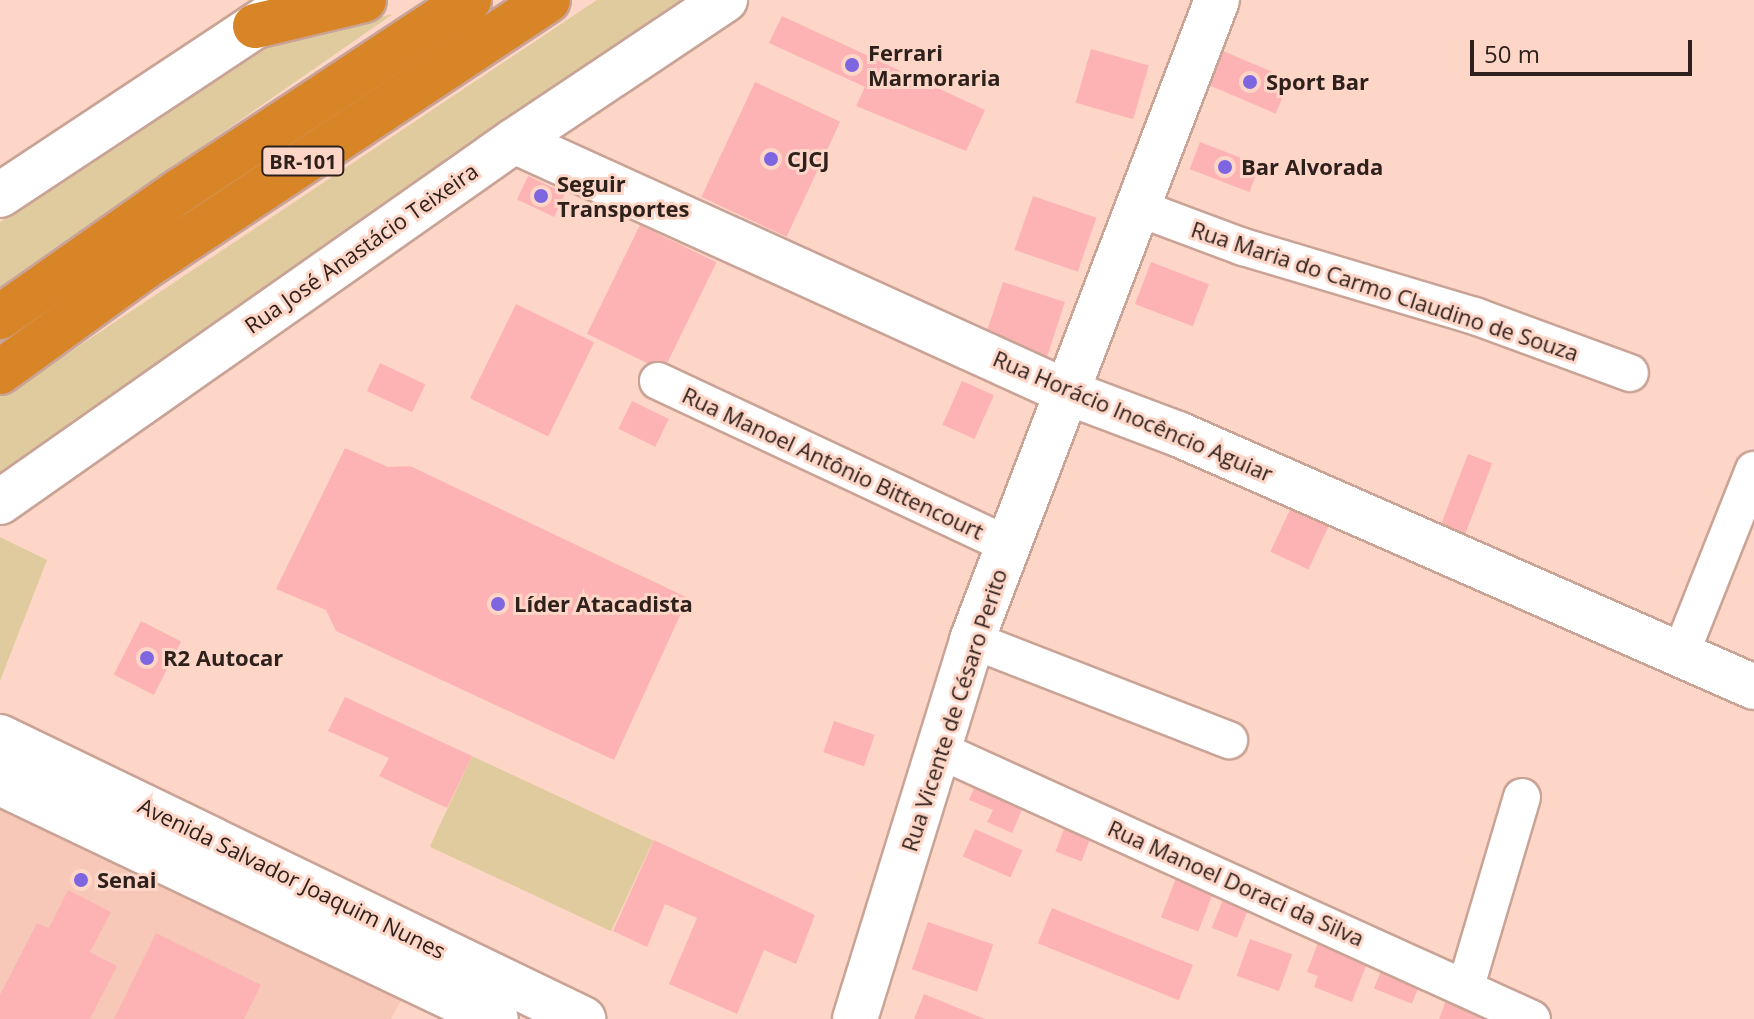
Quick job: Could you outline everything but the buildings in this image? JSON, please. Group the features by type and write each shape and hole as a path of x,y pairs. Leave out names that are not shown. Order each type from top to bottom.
{"highway":[{"path":"255,26 364,0"},
{"name":"BR-101","path":"0,317 469,0"},
{"name":"BR-101","path":"0,372 60,327 548,0"}],"street":[{"path":"0,195 295,0"},
{"name":"Rua José Anastácio Teixeira","path":"0,502 514,141 725,0"},
{"name":"Rua Vicente de Césaro Perito","path":"855,1019 972,640 1141,209 1217,0"},
{"name":"Rua Horácio Inocêncio Aguiar","path":"514,141 1069,393 1178,434 1754,687"},
{"name":"Rua Maria do Carmo Claudino de Souza","path":"1141,209 1243,247 1460,311 1630,373"},
{"name":"Rua Manoel Antônio Bittencourt","path":"658,381 1008,545"},
{"path":"1681,653 1754,470"},
{"path":"972,640 1229,740"},
{"name":"Avenida Salvador Joaquim Nunes","path":"0,737 583,1019"},
{"name":"Rua Manoel Doraci da Silva","path":"939,750 1466,986 1532,1019"},
{"name":"Avenida Salvador Joaquim Nunes","path":"0,783 496,1019"},
{"path":"1466,986 1522,797"}],"shaded area":[{"path":"597,0 683,0 502,120 0,477 0,222 258,45 393,14 10,280 64,356"},
{"path":"0,537 47,560 0,681"},
{"path":"472,756 653,841 611,931 430,847"},
{"name":"Senai","path":"0,806 406,991 391,1019 0,1019"}],"place":[{"name":"Ferrari Marmoraria","path":"852,65"},
{"name":"Sport Bar","path":"1250,82"},
{"name":"CJCJ","path":"771,159"},
{"name":"Bar Alvorada","path":"1225,167"},
{"name":"Seguir Transportes","path":"541,196"},
{"name":"Líder Atacadista","path":"498,604"},
{"name":"R2 Autocar","path":"147,658"},
{"name":"Senai","path":"81,880"}]}
